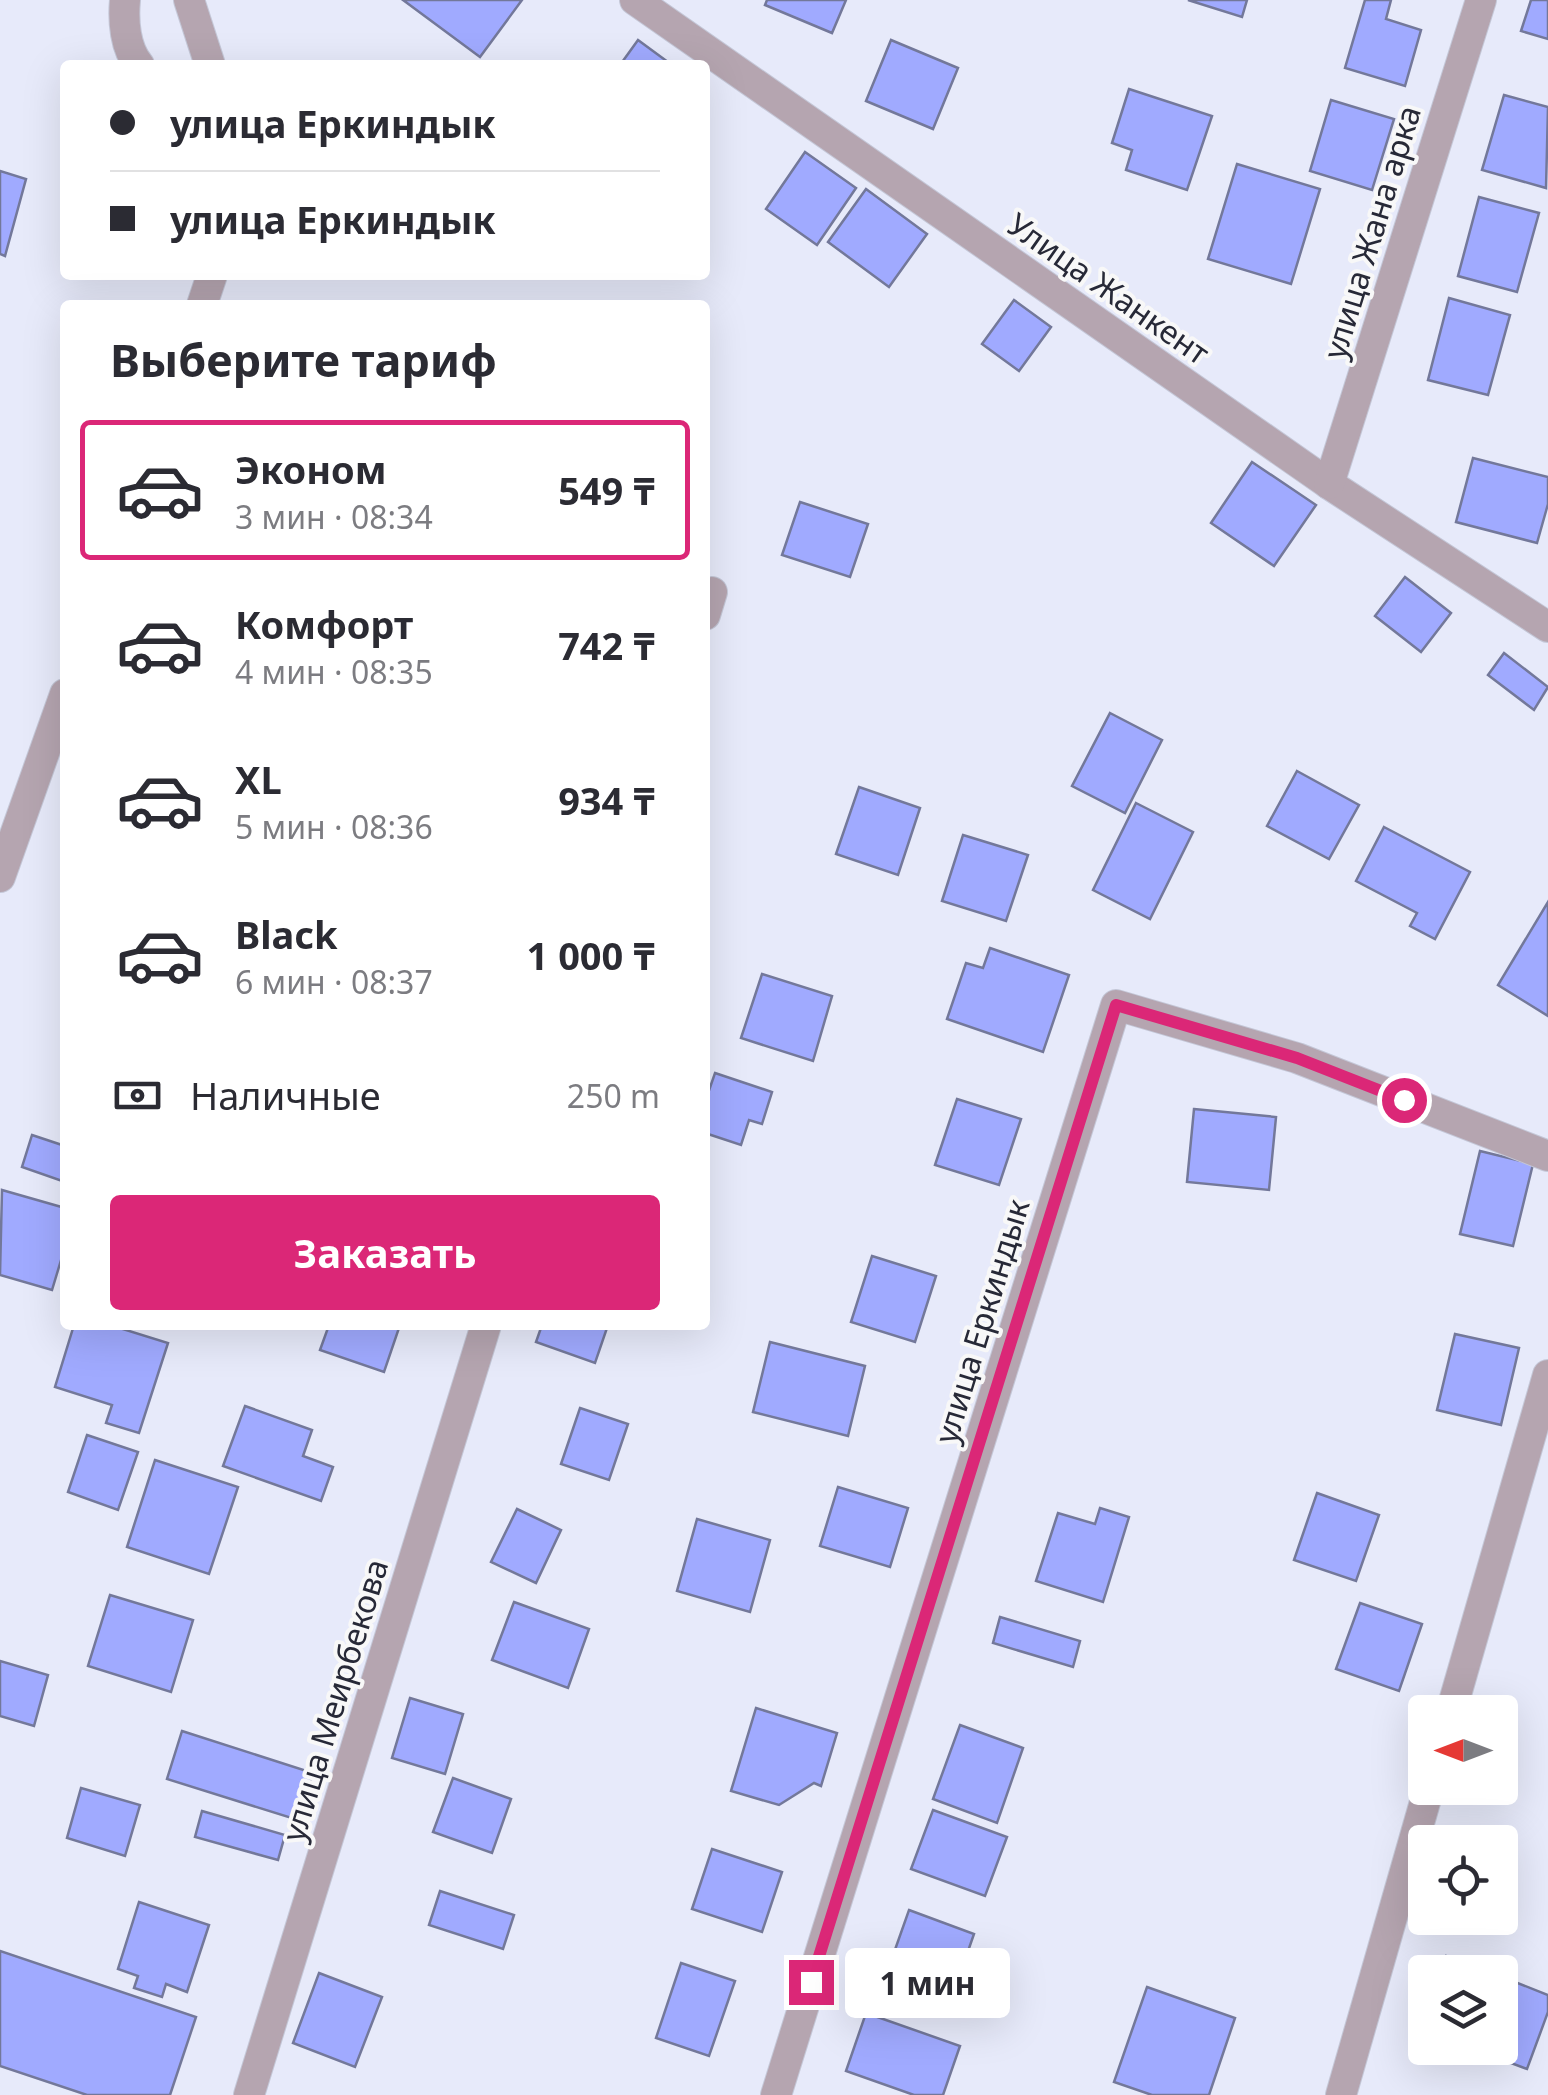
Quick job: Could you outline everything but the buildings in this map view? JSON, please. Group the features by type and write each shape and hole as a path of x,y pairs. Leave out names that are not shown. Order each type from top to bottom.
{"street":[{"path":"126,0 128,43 136,60"},
{"path":"189,0 208,60"},
{"name":"Улица Жанкент","path":"635,0 1328,484 1548,627"},
{"name":"улица Жана арка","path":"1328,484 1481,0"},
{"path":"0,876 60,708"},
{"name":"улица Еркиндык","path":"776,2095 1116,1005 1297,1058 1548,1156"},
{"name":"улица Меирбекова","path":"249,2095 484,1330"},
{"path":"1456,1695 1548,1375"},
{"path":"1341,2095 1424,1805"}],"route":[{"path":"811,1982 1116,1005 1297,1058 1404,1100"}]}
